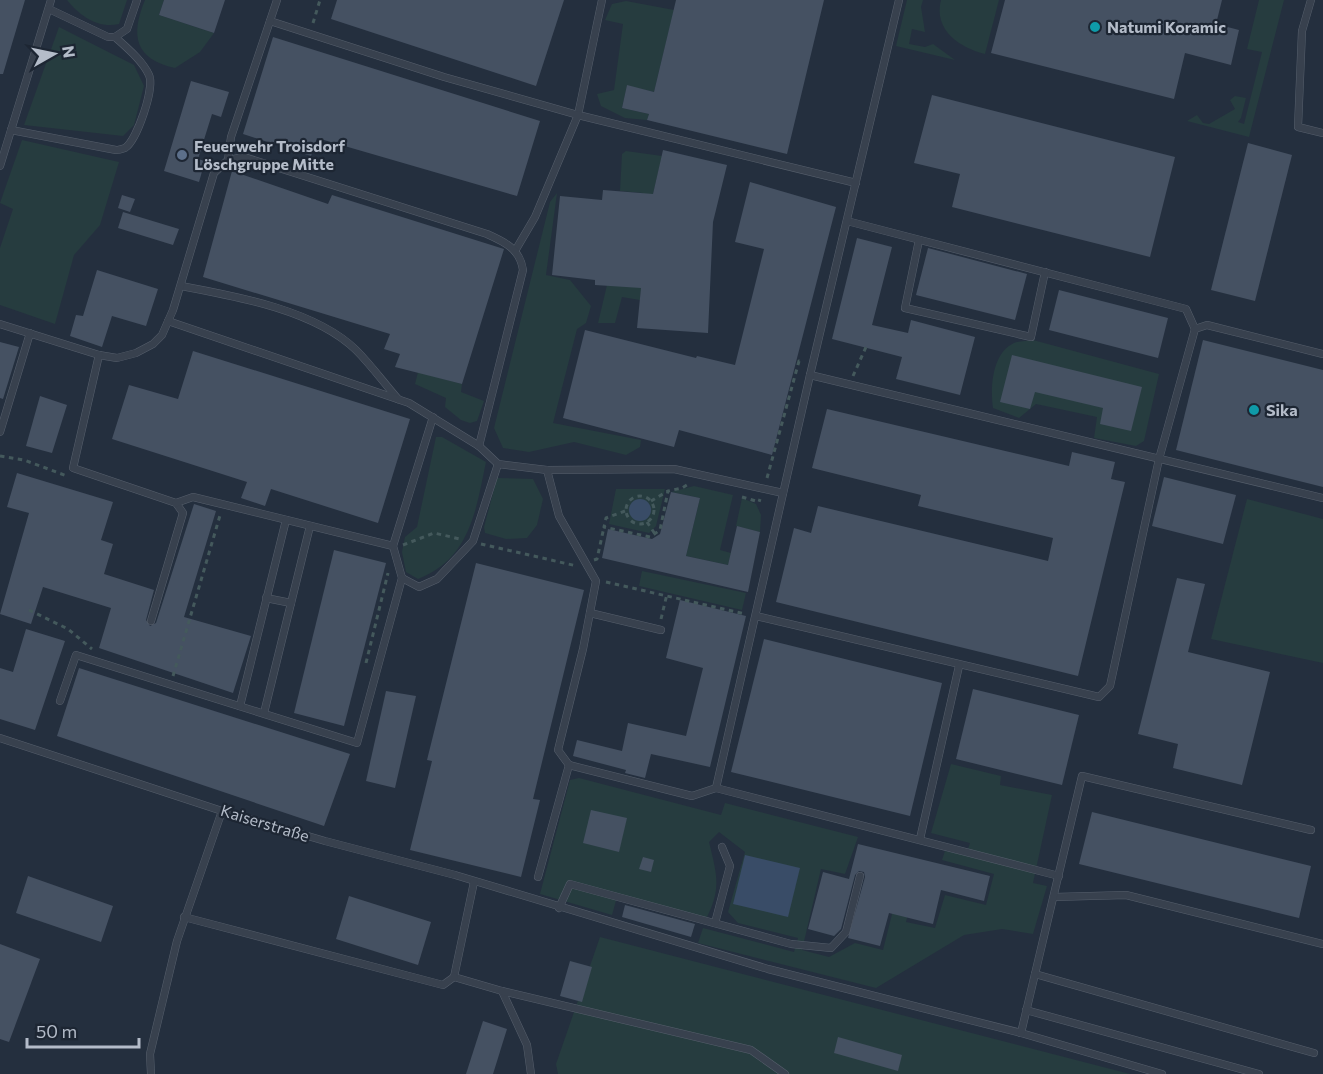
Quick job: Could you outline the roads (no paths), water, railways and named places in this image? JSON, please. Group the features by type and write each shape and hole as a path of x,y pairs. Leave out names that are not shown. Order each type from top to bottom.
{"lane":[{"path":"0,166 51,0"},
{"path":"49,9 108,37 116,37 127,29 137,0"},
{"path":"228,160 231,137 277,0"},
{"path":"515,250 535,218 578,115 602,0"},
{"path":"716,788 812,365 899,0"},
{"path":"1311,0 1302,31 1298,127 1323,134"},
{"path":"270,21 501,94 856,183"},
{"path":"11,130 116,150 125,148 133,139 151,94 150,77 139,60 116,37"},
{"path":"0,324 99,355 117,358 136,353 162,335 181,286 214,173 228,160 244,157 487,234 507,243 515,250 522,260 523,270 479,446"},
{"path":"756,616 1089,697 1106,694 1110,686 1159,459 1195,329 1186,309 847,221"},
{"path":"919,240 905,308 1031,337 1045,272"},
{"path":"181,286 238,297 304,319 325,330 355,349 400,401"},
{"path":"168,321 400,401 433,417 479,446 498,464 547,470 674,469 783,493"},
{"path":"1195,329 1207,325 1323,354"},
{"path":"0,432 30,333"},
{"path":"99,355 73,468 176,503 183,513 151,621"},
{"path":"810,375 1323,498"},
{"path":"60,701 76,655 357,743 402,578 393,546 433,417"},
{"path":"402,578 419,587 437,579 473,541 498,464"},
{"path":"547,470 559,516 596,580 558,750 568,765 692,796 716,788 1059,876"},
{"path":"176,503 193,497 393,546"},
{"path":"240,706 286,520"},
{"path":"264,713 310,526"},
{"path":"266,598 291,603"},
{"path":"590,613 661,630"},
{"path":"920,839 959,666"},
{"name":"Kaiserstraße","path":"0,738 222,811 474,882 768,969 1021,1033 1162,1074"},
{"path":"538,877 568,765"},
{"path":"1021,1033 1082,776 1311,830"},
{"path":"151,1074 150,1054 184,917 222,811"},
{"path":"715,923 730,866 722,847"},
{"path":"560,908 570,884 791,944 831,948 846,932 860,876"},
{"path":"184,917 443,985 454,977 474,882"},
{"path":"1054,897 1126,896 1323,944"},
{"path":"1035,974 1314,1053"},
{"path":"454,977 502,991 751,1050 785,1074"},
{"path":"502,991 527,1045 531,1074"},
{"path":"1026,1010 1259,1074"}],"water":[{"path":"640,499 648,502 651,510 648,518 640,521 632,518 629,510 632,502"},
{"path":"745,855 800,868 788,917 733,904"}],"place":[{"name":"Natumi Koramic","path":"1095,27"},
{"name":"Feuerwehr Troisdorf Löschgruppe Mitte","path":"182,155"},
{"name":"Sika","path":"1254,410"}]}
